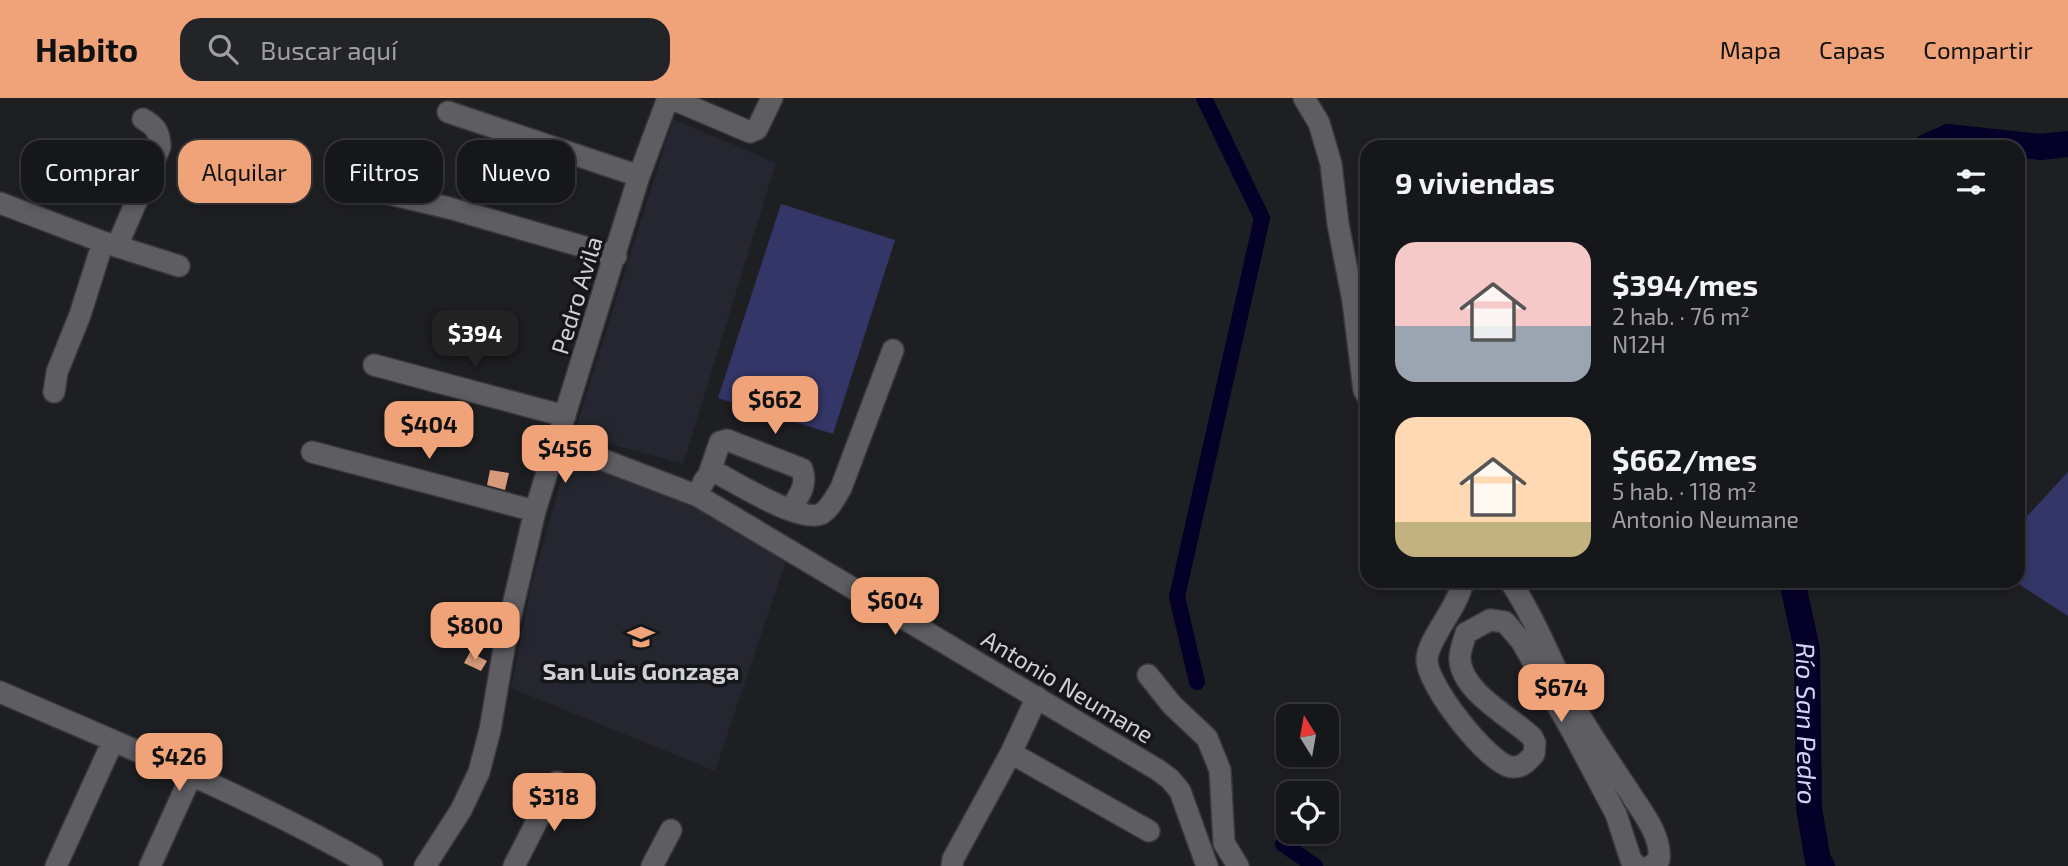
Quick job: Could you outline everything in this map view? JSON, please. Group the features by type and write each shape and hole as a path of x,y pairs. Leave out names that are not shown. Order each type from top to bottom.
{"street":[{"path":"669,98 750,132 757,129 772,98"},
{"name":"Pedro Avila","path":"425,866 461,810 479,772 490,730 507,631 536,512 639,176 669,98"},
{"path":"1304,98 1319,123 1331,164 1338,224 1360,305"},
{"path":"448,112 639,176"},
{"path":"54,392 58,372 110,244 160,147 154,125 142,118"},
{"path":"0,203 110,244 179,266"},
{"path":"428,203 616,256"},
{"path":"709,474 715,472 805,516 822,513 833,502 841,488 893,350"},
{"path":"374,365 565,416"},
{"path":"698,496 720,442 732,441 802,469 804,487 790,510"},
{"name":"Antonio Neumane","path":"556,442 698,496 1170,779 1180,791 1207,866"},
{"path":"312,452 536,512"},
{"path":"1461,588 1455,605 1429,648 1427,659 1430,679 1459,721 1500,762 1511,767 1523,765 1534,754 1535,743 1532,737 1486,701 1464,675 1460,660 1466,633 1490,620 1505,622 1522,642 1572,731 1616,814 1631,860 1637,866"},
{"path":"1515,588 1575,707 1645,817 1661,848 1659,860 1651,866"},
{"path":"1148,675 1172,705 1207,738 1220,770 1224,843 1238,866"},
{"path":"0,692 311,832 368,865"},
{"path":"953,866 953,859 1011,752 1037,697"},
{"path":"56,866 113,741"},
{"path":"1011,752 1149,831"},
{"path":"150,866 191,776"},
{"path":"514,866 557,782"},
{"path":"652,866 671,830"}],"shaded area":[{"path":"673,119 776,163 683,464 574,434"},
{"path":"781,204 895,240 833,434 718,398"},
{"name":"San Luis Gonzaga","path":"568,457 690,504 786,561 715,771 511,688 531,586"},
{"path":"2068,472 2068,616 2025,588 2025,518"}],"building":[{"path":"490,470 509,473 505,490 487,485"},
{"path":"470,652 487,661 481,671 464,663"}],"waterway":[{"path":"1197,682 1177,597 1262,218 1204,98"},
{"name":"Río San Pedro","path":"1941,140 1948,137 1976,140"},
{"name":"Río San Pedro","path":"2025,145 2041,147 2068,144"},
{"name":"Río San Pedro","path":"1794,588 1807,649 1809,808 1818,861 1822,866"},
{"path":"1283,844 1315,866"}],"place":[{"name":"San Luis Gonzaga","path":"641,637"}]}
